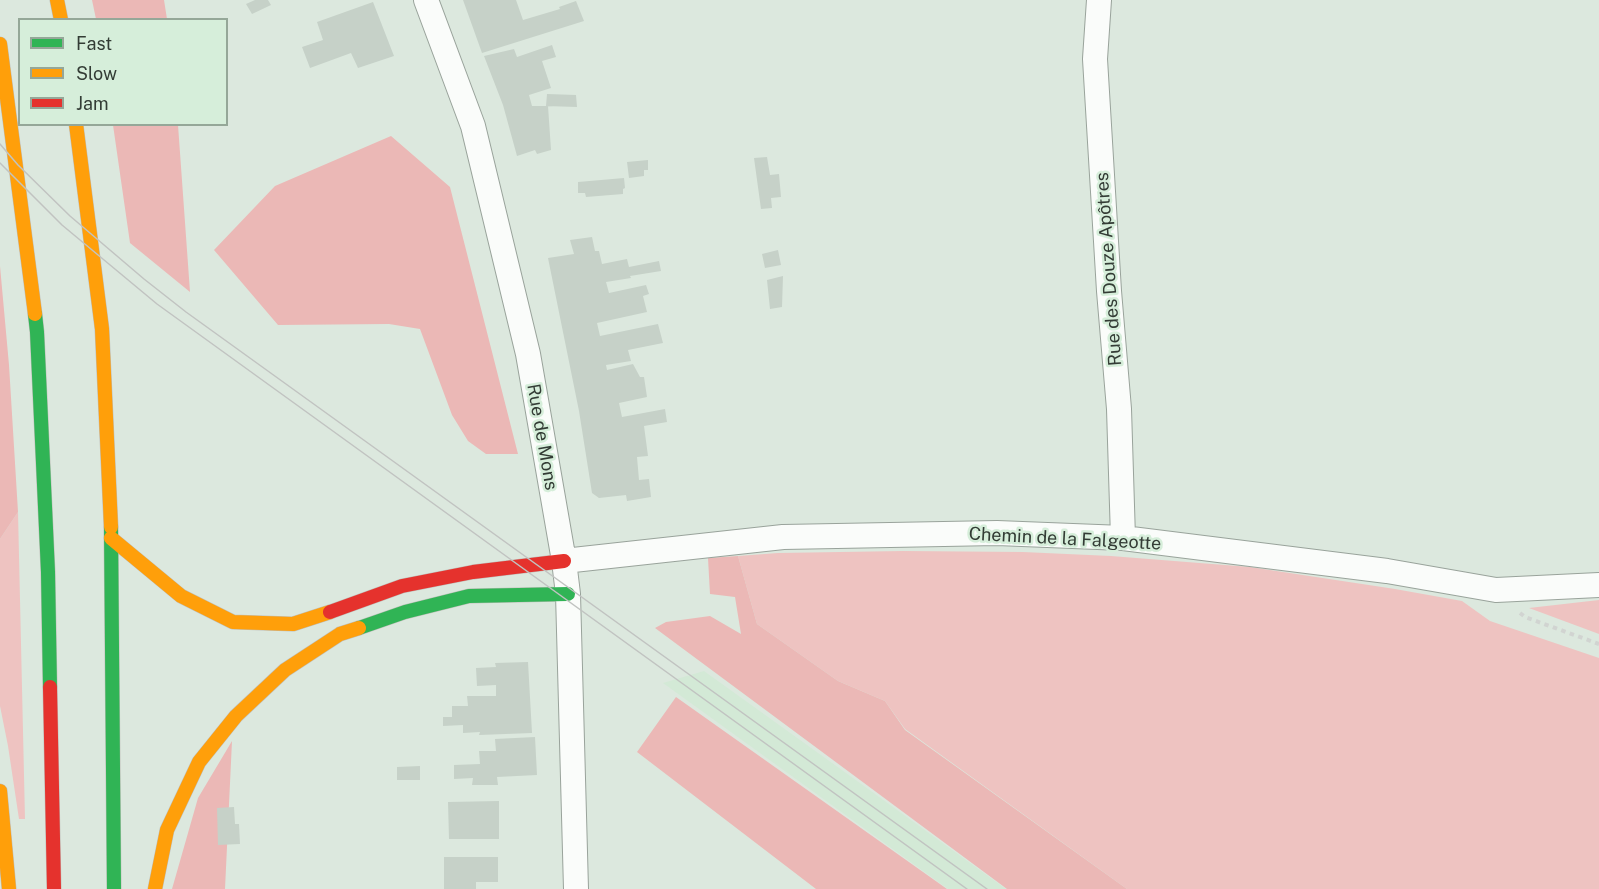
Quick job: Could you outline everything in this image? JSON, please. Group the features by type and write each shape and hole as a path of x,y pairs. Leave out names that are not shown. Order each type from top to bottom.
{"highway":[{"path":"57,0 61,18"},
{"path":"0,44 37,332 48,572 54,889"},
{"path":"76,126 102,328 111,538 114,889"},
{"path":"111,538 181,596 232,622 293,624 356,604 402,586 473,572 564,561"},
{"path":"155,889 167,830 199,762 236,716 285,670 340,634 405,612 469,597 568,594"},
{"path":"0,791 9,889"}],"street":[{"name":"Rue de Mons","path":"426,0 473,126 528,354 564,561 568,594 576,889"},
{"name":"Rue des Douze Apôtres","path":"1099,0 1095,58 1109,291 1119,409 1123,538"},
{"name":"Chemin de la Falgeotte","path":"564,561 783,537 997,533 1123,538 1387,571 1496,590 1599,585"}],"path":[{"path":"1496,590 1525,617 1599,644"}],"shaded area":[{"path":"92,0 164,0 167,18 96,18"},
{"path":"113,126 178,126 190,292 130,243"},
{"path":"391,136 450,187 518,454 486,454 468,441 452,415 420,329 389,324 278,325 214,250 275,186"},
{"path":"0,266 18,512 0,539"},
{"path":"18,512 25,819 19,819 0,706 0,539"},
{"path":"903,551 1023,552 1111,556 1250,567 1395,589 1462,601 1490,621 1599,658 1599,889 1127,889 905,729 885,701 838,681 757,624 738,556"},
{"path":"738,556 757,624 838,681 885,701 905,730 1127,889 1007,889 655,628 666,622 710,616 741,634 735,597 710,594 708,558"},
{"path":"1599,600 1599,634 1529,608"},
{"path":"704,671 1006,889 948,889 663,683"},
{"path":"676,697 947,889 816,889 637,752"},
{"path":"232,741 225,889 172,889 198,798"}],"building":[{"path":"255,0 268,0 271,5 252,14 246,4"},
{"path":"463,0 516,0 523,20 560,9 559,7 576,1 584,21 482,53"},
{"path":"373,2 394,56 358,68 351,53 310,68 302,47 323,40 317,22"},
{"path":"552,45 556,57 542,61 551,88 529,95 532,106 548,106 551,150 537,154 535,150 517,156 503,105 484,56 514,49 517,57"},
{"path":"547,94 576,95 577,107 546,106"},
{"path":"767,157 770,175 779,174 781,197 771,198 772,208 761,209 754,158"},
{"path":"648,160 648,170 644,170 644,176 629,178 627,162"},
{"path":"624,178 623,194 586,197 585,193 578,193 578,182"},
{"path":"592,237 595,251 599,251 602,264 627,259 629,267 659,261 661,271 606,282 609,293 646,285 649,294 643,296 647,312 597,323 600,336 658,324 663,343 628,350 631,361 606,365 607,370 633,364 640,377 644,377 647,397 619,403 622,417 665,409 667,422 644,426 648,456 637,457 639,480 649,479 651,497 627,501 626,495 599,498 592,493 579,411 548,258 574,254 570,240"},
{"path":"778,250 781,265 765,268 762,254"},
{"path":"783,276 782,307 770,309 767,280"},
{"path":"528,662 532,733 479,735 480,732 463,733 463,725 443,726 443,717 452,717 452,706 468,706 467,696 496,696 496,685 477,686 476,668 496,667 495,663"},
{"path":"535,737 537,775 497,777 498,785 472,785 473,778 454,779 454,765 480,764 479,751 496,751 495,739"},
{"path":"420,766 420,780 397,780 397,767"},
{"path":"499,801 499,839 449,839 448,802"},
{"path":"234,807 235,824 239,824 240,844 218,845 217,808"},
{"path":"444,857 498,857 498,882 476,882 476,889 444,889"}],"tram line":[{"path":"0,144 70,216 186,312 987,889"},
{"path":"0,163 62,225 157,304 967,889"}],"traffic: fast":[{"path":"35,314 48,572 50,687"},
{"path":"111,527 114,889"},
{"path":"359,628 405,612 469,596 568,594"}],"traffic: slow":[{"path":"57,0 61,18"},
{"path":"0,44 35,314"},
{"path":"76,126 102,329 111,527"},
{"path":"111,538 181,596 233,622 293,624 330,612"},
{"path":"155,889 167,830 199,762 236,716 285,670 340,634 359,628"},
{"path":"0,791 9,889"}],"traffic: jam":[{"path":"330,612 402,586 473,572 564,561"},
{"path":"50,687 54,889"}]}
